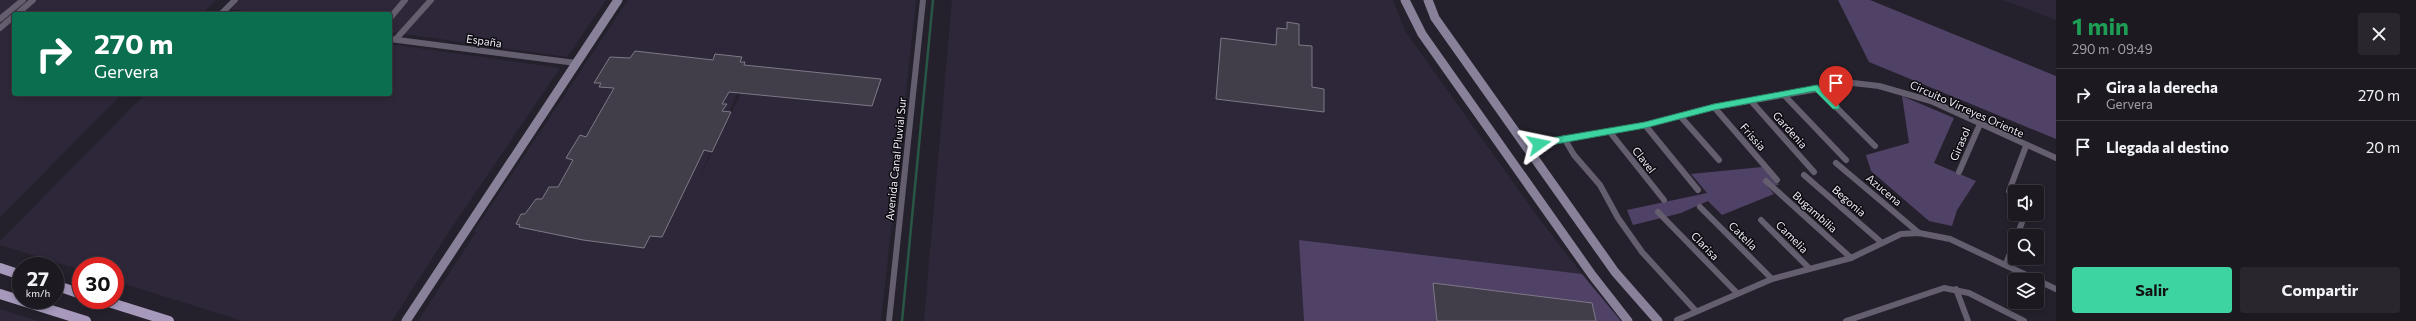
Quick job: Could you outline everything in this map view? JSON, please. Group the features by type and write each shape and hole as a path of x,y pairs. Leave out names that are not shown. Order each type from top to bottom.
{"main road":[{"path":"406,321 618,0"},
{"path":"1405,0 1422,34 1592,275 1628,321"},
{"path":"1428,0 1435,18 1615,272 1658,321"},
{"path":"0,268 12,272"},
{"path":"0,294 86,321"},
{"path":"124,307 169,321"}],"street":[{"path":"0,19 23,0"},
{"path":"19,12 33,0"},
{"path":"223,12 235,0"},
{"path":"392,16 405,0"},
{"path":"393,39 430,0"},
{"name":"Avenida Canal Pluvial Sur","path":"889,321 923,0"},
{"path":"0,28 12,18"},
{"name":"España","path":"393,39 576,63"},
{"name":"Circuito Virreyes Oriente","path":"1539,144 1564,138 1645,125 1681,117 1714,107 1853,83 1884,86 1936,105 2056,158"},
{"path":"1817,88 1875,146"},
{"path":"1784,95 1846,160"},
{"name":"Gardenia","path":"1751,101 1814,172"},
{"name":"Frissia","path":"1714,107 1777,180"},
{"path":"1681,117 1719,160"},
{"name":"Girasol","path":"1959,172 1980,124"},
{"path":"1645,125 1698,190"},
{"name":"Clavel","path":"1609,131 1664,200"},
{"path":"1564,138 1574,155 1600,185 1618,218 1642,252 1695,310"},
{"path":"2011,185 2026,146"},
{"name":"Azucena","path":"1836,163 1920,233"},
{"name":"Begonia","path":"1804,175 1881,242"},
{"name":"Bugambilia","path":"1766,181 1851,258"},
{"name":"Catella","path":"1700,208 1772,279"},
{"name":"Clarisa","path":"1658,212 1737,293"},
{"name":"Camelia","path":"1761,220 1809,268"},
{"path":"1677,320 1695,310 1772,279 1851,258 1869,250 1881,242 1901,234 1920,233 1950,239 2006,264 2056,289"},
{"path":"2006,264 2008,259"},
{"path":"1846,321 1944,288 1956,289 1979,298 2024,321"},
{"path":"1956,289 1968,321"}],"shaded area":[{"path":"0,0 216,0 204,12 12,12 12,96 120,96 0,217"},
{"path":"240,0 606,0 567,57 392,32 392,12 251,12 231,9"},
{"path":"628,0 916,0 881,321 418,321 476,232 474,231","holes":["738,92 741,93 701,175"]},
{"path":"952,0 1393,0 1405,31 1535,213 1582,274 1300,240 1304,321 924,321"},
{"path":"1838,0 1870,0 2056,76 2056,139 1869,62"},
{"path":"2003,0 2056,0 2056,20"},
{"path":"392,44 560,68 450,230 392,321 243,321 124,284 124,257 72,257 72,267 64,265 64,257 39,257 0,245 0,241 143,96 392,96"},
{"path":"1902,96 1954,118 1934,163 1976,181 1957,210 1952,226 1929,221 1871,171 1866,155 1909,143"},
{"path":"1762,167 1779,185 1767,186 1774,194 1722,215 1708,201 1681,213 1633,225 1627,210 1707,193 1691,174"},
{"path":"1299,240 1582,274 1621,321 1304,321"},
{"path":"0,309 38,321 0,321"}],"building":[{"path":"1287,22 1299,24 1299,45 1312,46 1312,87 1324,89 1324,112 1216,99 1221,38 1276,45 1277,28 1287,29"},
{"path":"635,51 713,60 715,54 742,57 740,62 745,62 744,65 881,79 872,106 729,92 722,104 727,104 722,111 731,112 712,152 704,150 662,237 650,236 644,248 583,240 519,227 520,225 516,224 521,214 525,214 536,199 542,199 549,187 558,187 573,160 566,158 580,135 586,137 614,88 599,87 601,83 594,83 610,57 630,58"},
{"path":"1433,283 1592,303 1596,321 1437,321"}],"waterway":[{"path":"902,321 933,0"}],"route":[{"path":"1539,144 1564,138 1645,125 1681,117 1714,107 1817,88 1836,107"}]}
